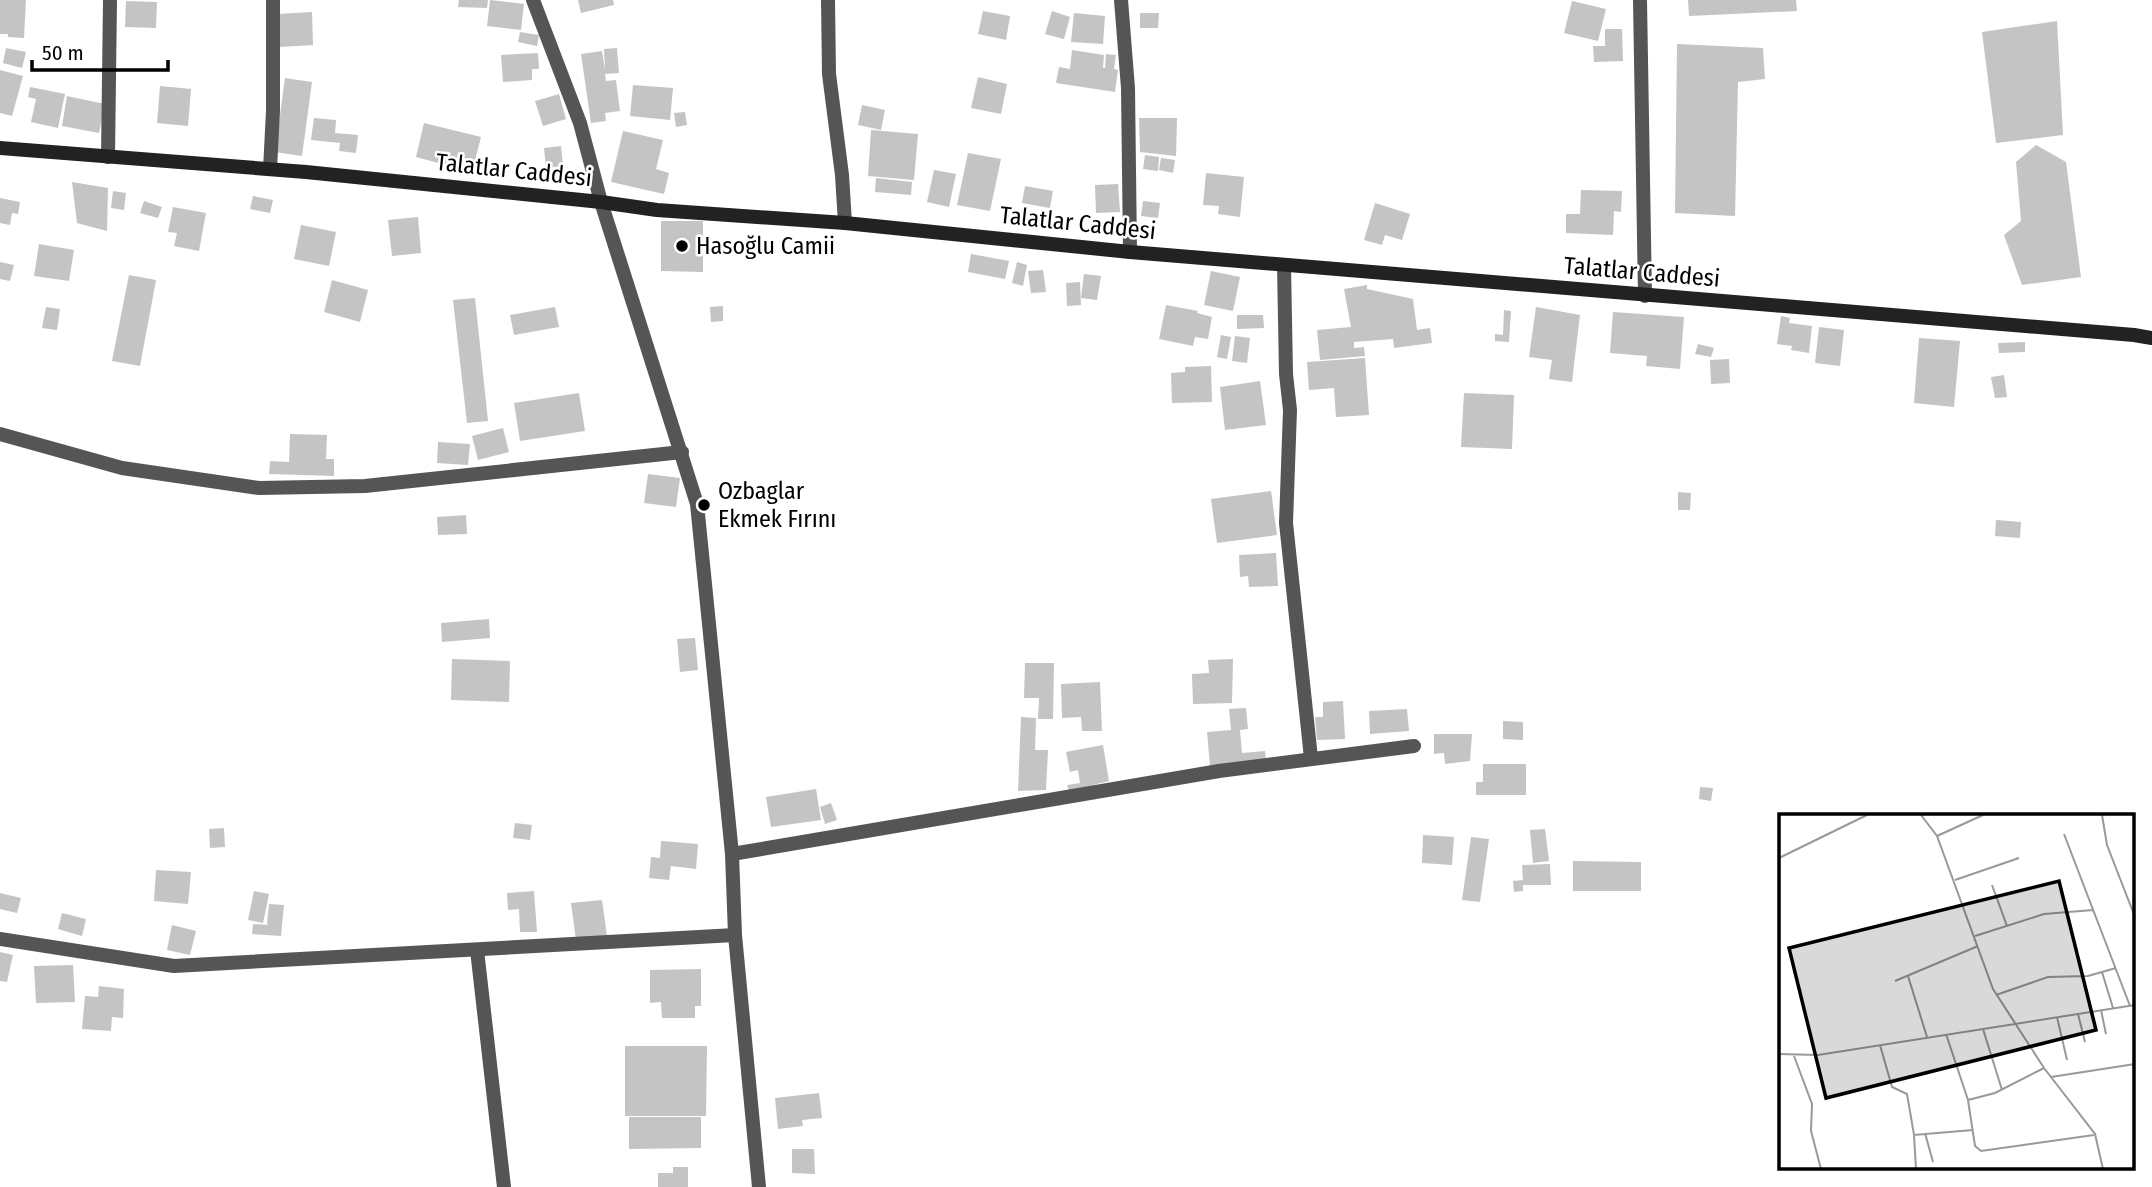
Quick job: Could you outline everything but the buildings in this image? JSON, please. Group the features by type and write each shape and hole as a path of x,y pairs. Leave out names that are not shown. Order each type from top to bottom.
{"street":[{"path":"108,157 110,0"},
{"path":"270,169 273,0"},
{"path":"533,0 580,122 601,202 697,504 732,854 735,935 759,1187"},
{"path":"828,0 829,74 842,175 845,223"},
{"path":"1121,0 1129,88 1130,252"},
{"path":"1640,0 1645,296"},
{"name":"Talatlar Caddesi","path":"0,148 270,169 657,210 845,223 1130,252 2152,338"},
{"path":"1284,265 1286,374 1290,410 1286,523 1311,758"},
{"path":"0,434 122,468 260,488 365,486 682,453"},
{"path":"732,854 1219,771 1414,746"},
{"path":"0,939 174,967 735,935"},
{"path":"477,950 504,1187"}],"place":[{"name":"Hasoğlu Camii","path":"682,246"},
{"name":"Ozbaglar Ekmek Fırını","path":"704,505"}]}
